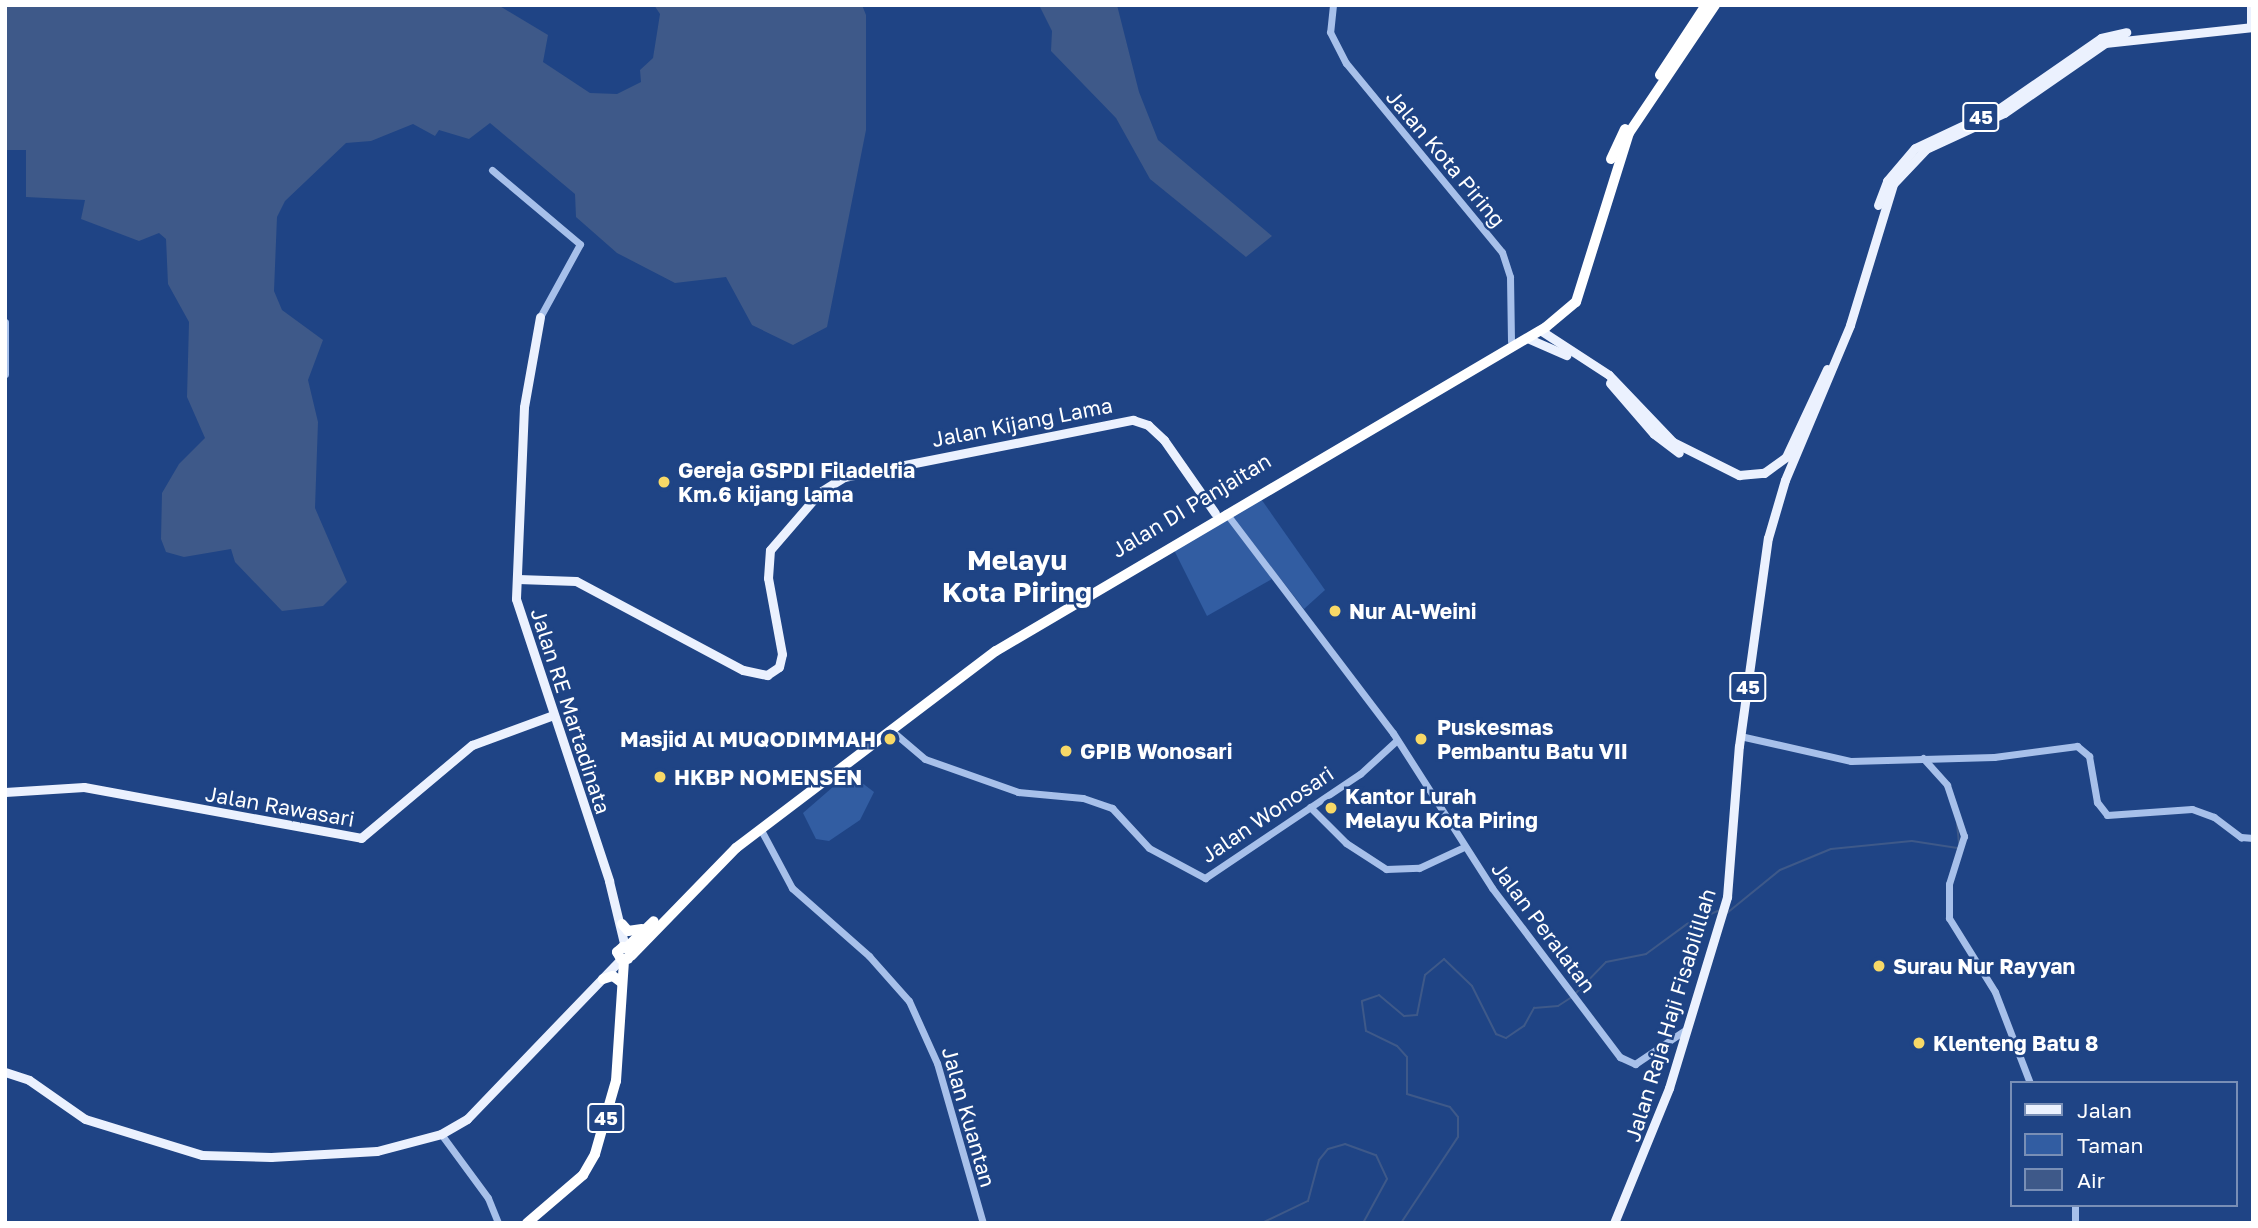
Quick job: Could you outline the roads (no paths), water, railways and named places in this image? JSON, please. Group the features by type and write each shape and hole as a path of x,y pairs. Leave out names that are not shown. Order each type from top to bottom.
{"highway":[{"path":"1533,333 1576,302 1619,139 1706,5"},
{"path":"1604,196 1629,133 1715,5"},
{"name":"Jalan DI Panjaitan","path":"621,964 650,927 721,856 992,647 1226,512 1511,341 1533,333"},
{"name":"Jalan DI Panjaitan","path":"650,927 761,830 996,651 1214,513 1533,333"},
{"path":"622,924 630,931 650,927"},
{"path":"621,964 650,927"},
{"name":"45","path":"527,1223 583,1175 595,1154 616,1081 621,964"}],"main road":[{"path":"2251,5 2252,25"},
{"name":"45","path":"1785,480 1838,351 1884,203 1903,168 1926,149 2004,113 2030,91 2096,47 2121,38 2252,25"},
{"name":"Jalan RE Martadinata","path":"540,317 524,407 517,607 622,924 621,964"},
{"name":"45","path":"1533,333 1620,389 1658,430 1684,450 1739,475 1756,475 1779,464 1792,447 1838,351"},
{"name":"45","path":"1533,333 1620,389 1654,434 1682,455 1737,481 1774,474 1798,450"},
{"name":"Jalan Kijang Lama","path":"518,579 576,581 743,670 766,675 779,667 782,654 768,578 770,550 820,492 844,477 1133,420 1148,425 1164,440 1214,513"},
{"path":"1774,474 1783,473 1785,480"},
{"name":"Jalan Raja Haji Fisabilillah","path":"1614,1223 1656,1126 1727,897 1740,736 1764,555 1785,480"},
{"name":"Jalan Rawasari","path":"5,792 84,787 361,838 472,745 553,715"},
{"name":"Jalan RE Martadinata","path":"613,896 621,964"},
{"path":"588,992 621,964"},
{"path":"5,1072 29,1080 86,1119 214,1157 377,1151 441,1134 467,1119 588,992 621,964"}],"street":[{"name":"Jalan Kota Piring","path":"1333,5 1332,39 1346,63 1502,252 1510,278 1511,341"},
{"name":"Jalan RE Martadinata","path":"492,170 580,244 555,281 540,317"},
{"path":"5,322 5,374"},
{"name":"Jalan Peralatan","path":"1226,512 1396,741 1464,847 1564,985 1629,1065 1685,1030"},
{"name":"Jalan Wonosari","path":"892,731 925,759 1018,792 1083,798 1112,807 1149,848 1205,878 1366,769 1396,741"},
{"path":"1740,736 1793,745 1831,759 2002,756 2077,746 2089,756 2097,802 2107,814 2192,809 2214,817 2241,837 2253,838"},
{"path":"1922,758 1947,785 1964,836 1949,884 1949,918 1996,992 2029,1081"},
{"path":"1310,807 1343,840 1387,869 1419,868 1464,847"},
{"name":"Jalan Kuantan","path":"761,830 792,888 869,956 909,1001 937,1063 983,1223"},
{"path":"441,1134 488,1198 498,1223"}],"water":[{"path":"5,5 498,5 548,35 543,62 590,93 617,94 641,82 640,70 653,58 660,14 654,5 862,5 866,15 866,130 827,327 793,345 752,325 726,277 675,283 617,253 576,217 575,194 490,123 469,139 439,130 435,136 413,124 371,141 346,143 285,201 277,217 274,291 282,310 323,340 308,380 318,422 315,508 347,582 323,606 282,611 235,562 231,549 184,557 166,552 161,539 162,493 179,464 205,438 187,397 189,322 168,284 166,239 159,233 139,241 81,219 85,200 26,197 26,150 5,150"},
{"path":"1039,5 1117,5 1139,92 1158,140 1272,236 1246,257 1150,179 1116,118 1051,51 1052,31"}],"waterway":[{"path":"1957,824 1959,843"},
{"path":"1727,913 1780,870 1831,849 1912,841 1957,848"},
{"path":"1576,993 1606,962 1646,954 1687,924 1718,911"},
{"path":"1401,1223 1458,1137 1458,1117 1450,1107 1407,1094 1407,1057 1397,1046 1366,1031 1362,1001 1379,995 1404,1016 1417,1015 1425,975 1444,959 1472,986 1496,1034 1506,1038 1524,1026 1534,1008 1558,1006 1572,997"},
{"path":"1262,1223 1308,1201 1319,1160 1328,1149 1345,1144 1376,1155 1387,1179 1363,1223"}],"place":[{"name":"Gereja GSPDI Filadelfia Km.6 kijang lama","path":"664,482"},
{"name":"Nur Al-Weini","path":"1335,611"},
{"name":"Masjid Al MUQODIMMAH","path":"890,739"},
{"name":"Puskesmas Pembantu Batu VII","path":"1421,739"},
{"name":"GPIB Wonosari","path":"1066,751"},
{"name":"HKBP NOMENSEN","path":"660,777"},
{"name":"Kantor Lurah Melayu Kota Piring","path":"1331,808"},
{"name":"Surau Nur Rayyan","path":"1879,966"},
{"name":"Klenteng Batu 8","path":"1919,1043"}],"district":[{"name":"Melayu Kota Piring","path":"1017,576"}]}
